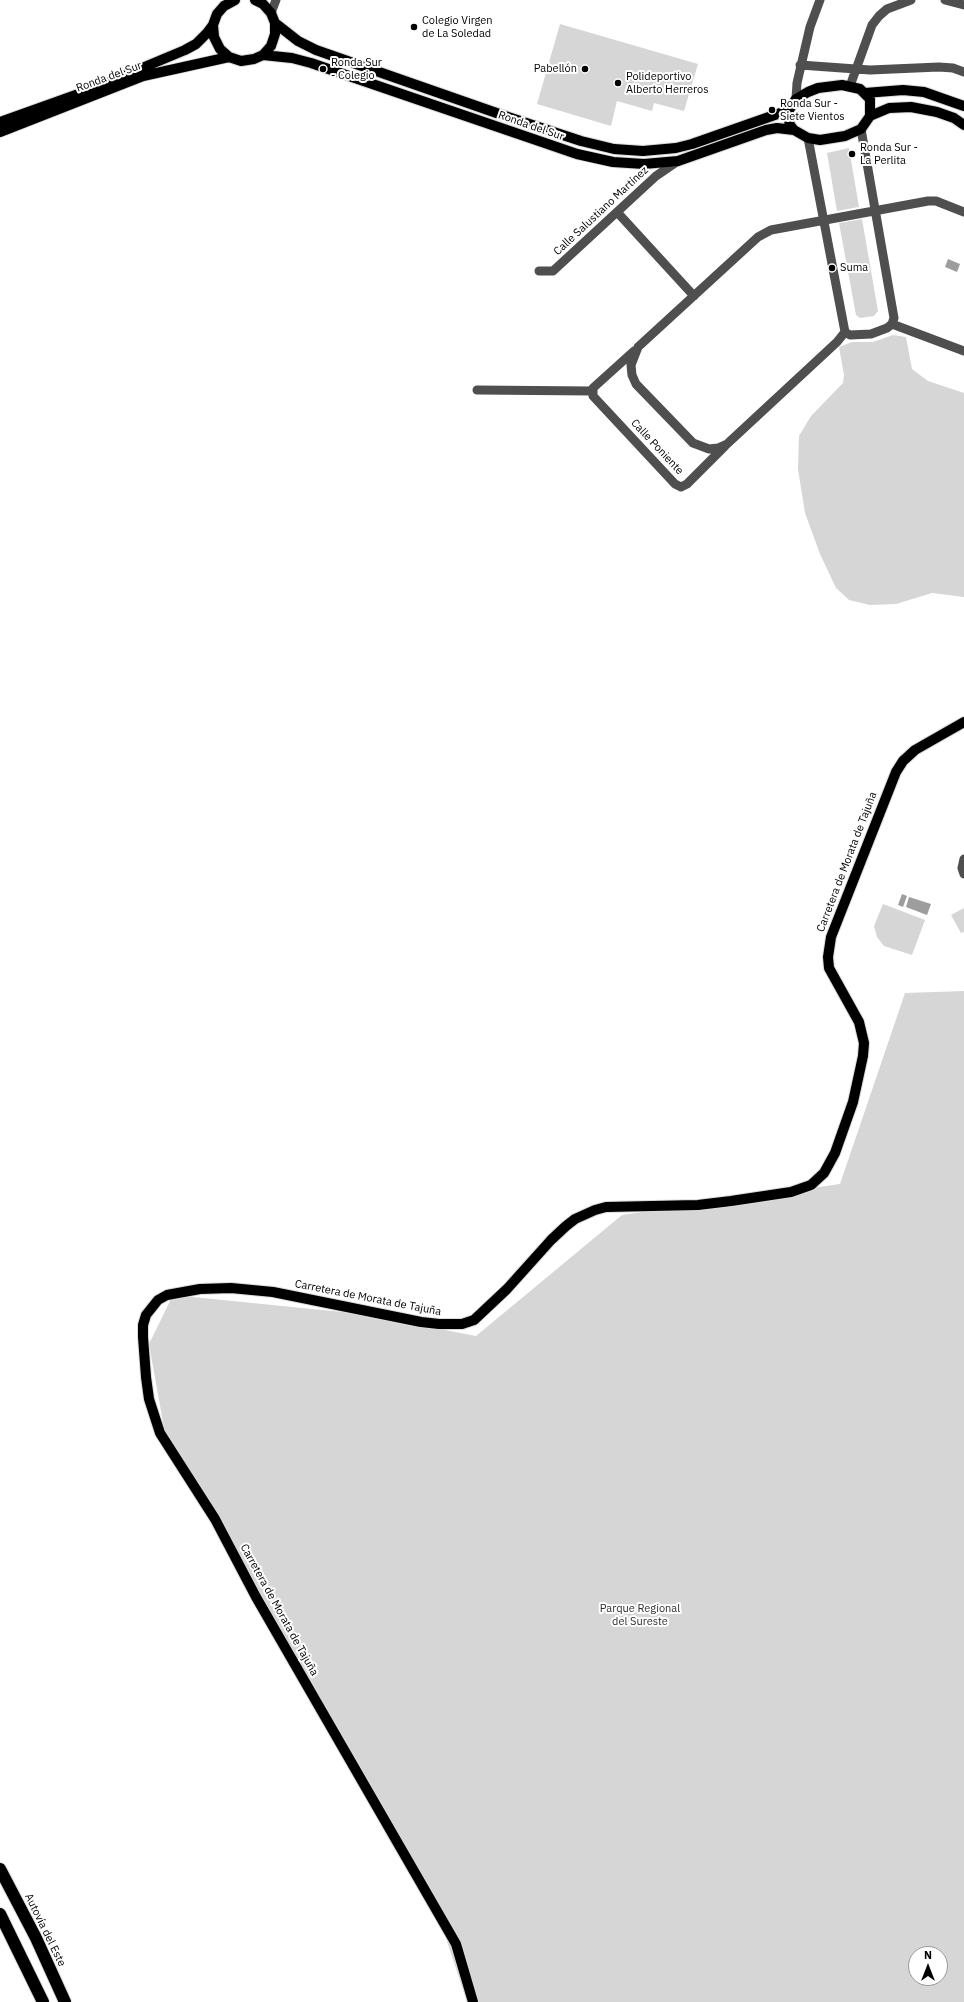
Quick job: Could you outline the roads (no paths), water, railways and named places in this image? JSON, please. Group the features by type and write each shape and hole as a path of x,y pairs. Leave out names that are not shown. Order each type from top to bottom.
{"highway":[{"name":"Autovía del Este","path":"0,1869 36,1938 66,2002"},
{"path":"0,1914 43,2002"}],"main road":[{"name":"Ronda del Sur","path":"0,122 87,91 185,50 196,44 213,25 217,14 224,6 235,0"},
{"name":"Ronda del Sur","path":"255,0 262,4 273,18 298,41 316,50 508,117 581,141 614,149 643,151 676,148 789,110"},
{"path":"263,55 271,46 275,34 273,18"},
{"path":"213,25 214,37 220,49 229,57"},
{"name":"Ronda del Sur","path":"0,132 143,76 229,57 240,61 254,59 263,55 292,58 312,63 595,159 628,164 678,161 766,130 777,128 794,130 808,138 820,140 845,136 861,129"},
{"path":"794,130 790,125 789,110 796,99 818,88 830,86 850,86 865,92 903,90 924,92 964,106"},
{"path":"865,92 870,99 870,116"},
{"path":"861,129 870,116 889,108 911,107 937,112 954,118 964,125"},
{"name":"Carretera de Morata de Tajuña","path":"473,2002 456,1944 256,1597 215,1519 160,1433 149,1399 146,1377 143,1337 143,1325 146,1315 158,1300 178,1292 200,1289 242,1288 272,1292 421,1322 462,1324 474,1320 508,1289 537,1255 566,1226 575,1219 595,1210 606,1207 691,1205 732,1201 791,1192 811,1185 824,1173 835,1153 853,1102 863,1056 863,1032 829,968 828,957 831,937 896,772 903,761 915,750 964,722"}],"street":[{"path":"273,18 276,0"},
{"path":"796,99 800,65 810,27 820,0"},
{"path":"850,86 872,25 879,16 897,4 911,0"},
{"path":"945,0 964,5"},
{"path":"800,65 870,70 939,67 953,68 964,72"},
{"path":"808,138 845,332 850,335 871,334 883,331 892,324 893,310 874,210 861,129"},
{"name":"Calle Salustiano Martínez","path":"539,271 553,271 656,176 678,161"},
{"path":"477,390 592,392 596,384 758,237 771,230 874,210 932,201 964,212"},
{"path":"617,212 694,296"},
{"path":"892,324 964,352"},
{"path":"638,347 631,365 632,375 636,384 693,444 709,449 718,448 727,444 837,342 845,332"},
{"name":"Calle Poniente","path":"592,392 593,396 675,484 681,487 687,484 727,444"},
{"path":"964,859 962,868 964,874"}],"place":[{"name":"Colegio Virgen de La Soledad","path":"414,27"},
{"name":"Ronda Sur - Colegio","path":"323,69"},
{"name":"Pabellón","path":"585,69"},
{"name":"Polideportivo Alberto Herreros","path":"618,83"},
{"name":"Ronda Sur - Siete Vientos","path":"772,110"},
{"name":"Ronda Sur - La Perlita","path":"852,154"},
{"name":"Suma","path":"832,268"}],"park label":[{"name":"Parque Regional del Sureste","path":"640,1615"}]}
